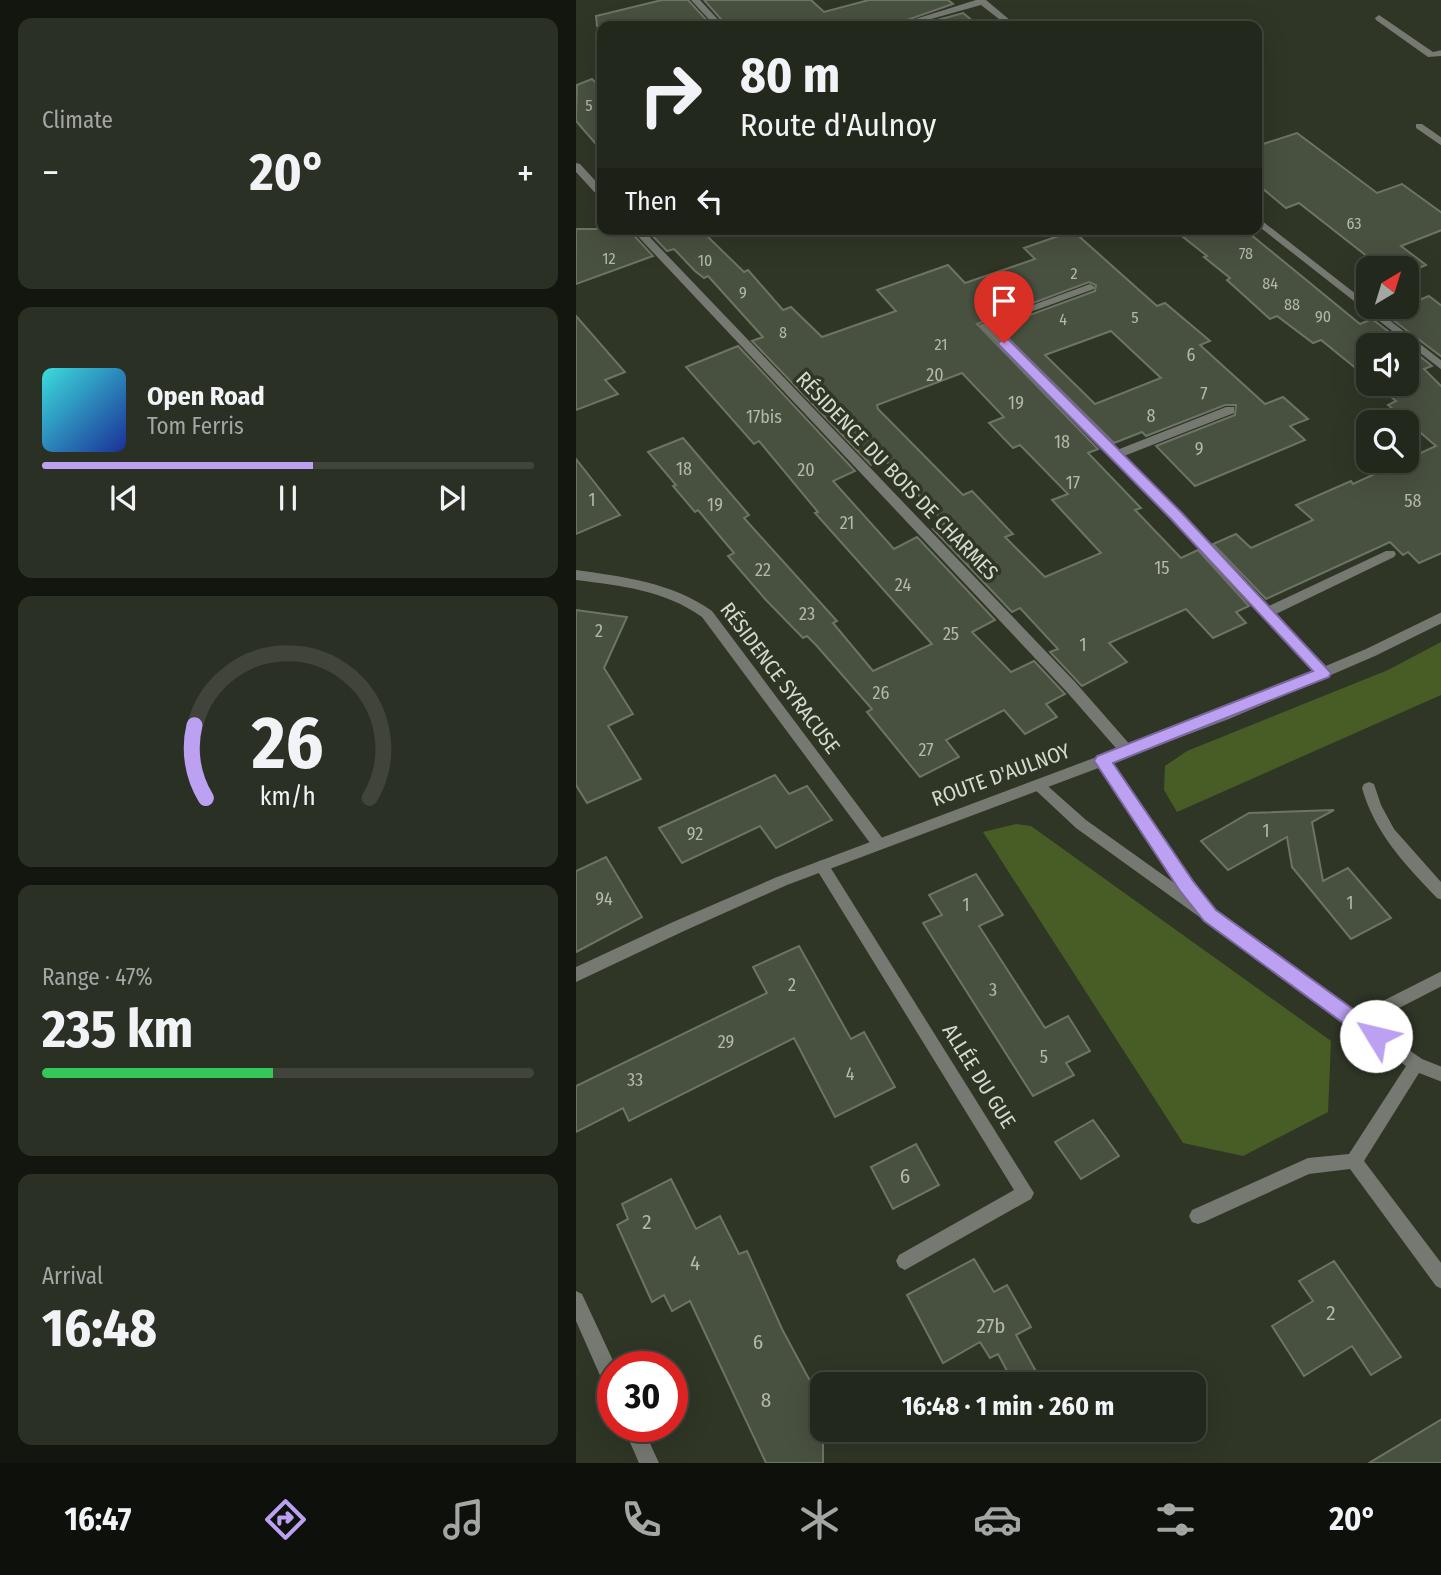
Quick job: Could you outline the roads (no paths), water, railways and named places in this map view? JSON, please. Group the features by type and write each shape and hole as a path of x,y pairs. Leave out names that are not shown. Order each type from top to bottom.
{"street":[{"path":"695,0 715,21"},
{"path":"914,21 981,1 1007,21"},
{"path":"1379,18 1431,55 1441,53"},
{"path":"1419,126 1441,143"},
{"path":"577,168 597,189"},
{"path":"1262,224 1441,368"},
{"name":"RÉSIDENCE DU BOIS DE CHARMES","path":"642,235 1071,687 1127,751"},
{"path":"1090,287 985,324 1116,455 1324,673"},
{"path":"1116,455 1230,410"},
{"path":"1267,613 1390,554"},
{"name":"RÉSIDENCE SYRACUSE","path":"576,575 656,587 684,599 707,614 878,843"},
{"name":"ROUTE D'AULNOY","path":"576,975 714,909 878,843 1103,761 1324,673 1441,617"},
{"path":"1103,761 1210,916"},
{"path":"1037,785 1064,812 1356,1022 1416,1064 1441,1075"},
{"path":"1369,788 1378,819 1386,832 1441,894"},
{"name":"ALLÉE DU GUE","path":"822,866 1025,1193 906,1261"},
{"path":"1356,1022 1441,978"},
{"path":"1354,1161 1416,1064"},
{"path":"1198,1216 1308,1166 1354,1161"},
{"path":"1354,1161 1441,1280"},
{"path":"576,1300 599,1351"},
{"path":"640,1442 649,1463"}]}
